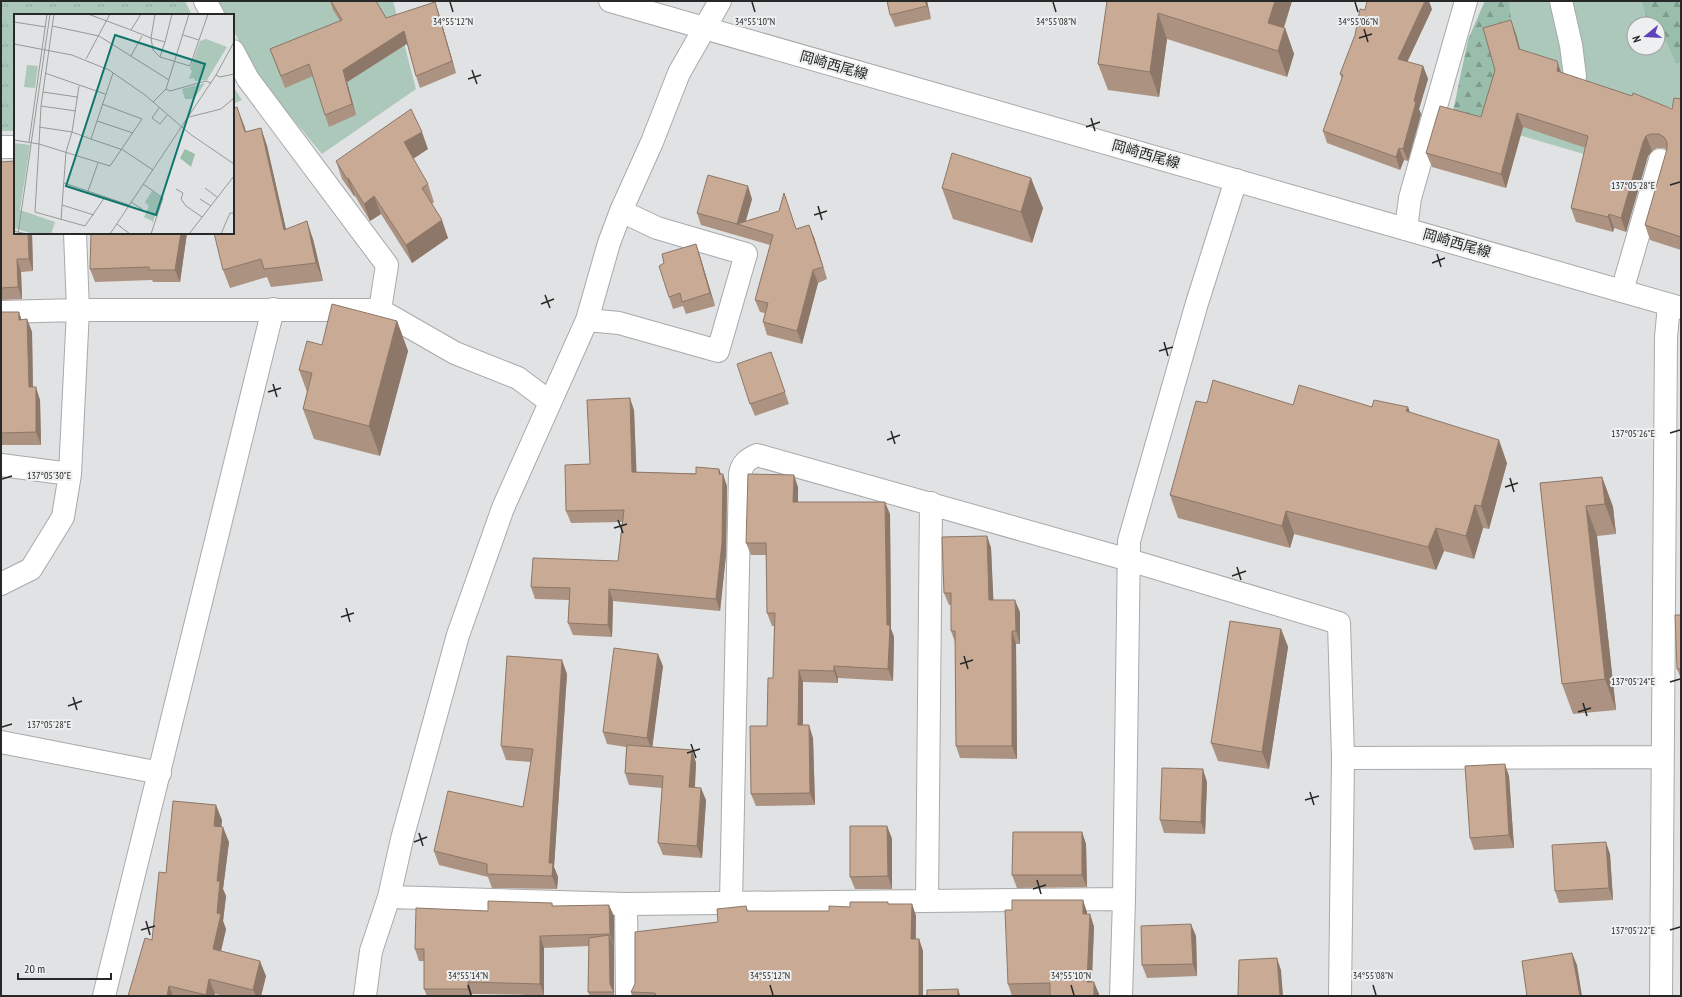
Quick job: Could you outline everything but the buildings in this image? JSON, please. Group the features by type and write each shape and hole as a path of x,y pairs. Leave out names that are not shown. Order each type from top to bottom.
{"street":[{"path":"205,1 212,14"},
{"name":"岡崎西尾線","path":"610,1 706,30 790,52 1675,307"},
{"path":"365,996 371,951 389,896 402,839 458,635 503,508 587,320 620,211 652,142 680,73 706,30 720,1"},
{"path":"1406,229 1410,198 1466,1"},
{"path":"1561,1 1571,45 1575,76"},
{"path":"234,53 248,79 387,265 380,310"},
{"path":"1,147 14,147"},
{"path":"1622,291 1660,160"},
{"path":"1121,996 1124,899 1129,541 1196,303 1236,180"},
{"path":"587,320 619,322 718,351 746,254 657,228 620,211"},
{"path":"1,584 31,569 63,517 70,474 78,310 75,234"},
{"path":"1661,996 1662,757 1673,570 1666,337 1675,307"},
{"path":"104,996 273,309"},
{"path":"1,312 78,310 380,310 455,352 518,378 550,402"},
{"path":"731,902 740,482 742,466 748,460 757,455 1129,560 1339,623 1343,758 1340,996"},
{"path":"1,465 70,474"},
{"path":"927,901 931,503"},
{"path":"1,742 160,773"},
{"path":"1343,758 1662,757"},
{"path":"389,896 626,904 1124,899"},
{"path":"626,904 627,996"}],"green space":[{"path":"1,1 185,1 192,14 14,14 14,131 1,131"},
{"path":"217,1 393,1 416,89 322,154 262,82 234,32 234,14 224,14"},
{"path":"1485,1 1681,1 1681,108 1608,102 1587,155 1485,125 1468,40"},
{"path":"1485,1 1509,1 1513,36 1485,125 1452,116 1468,40"},
{"path":"1642,1 1681,1 1681,61 1676,63 1666,41 1666,16 1646,16"},
{"path":"234,88 242,100 234,104"}]}
